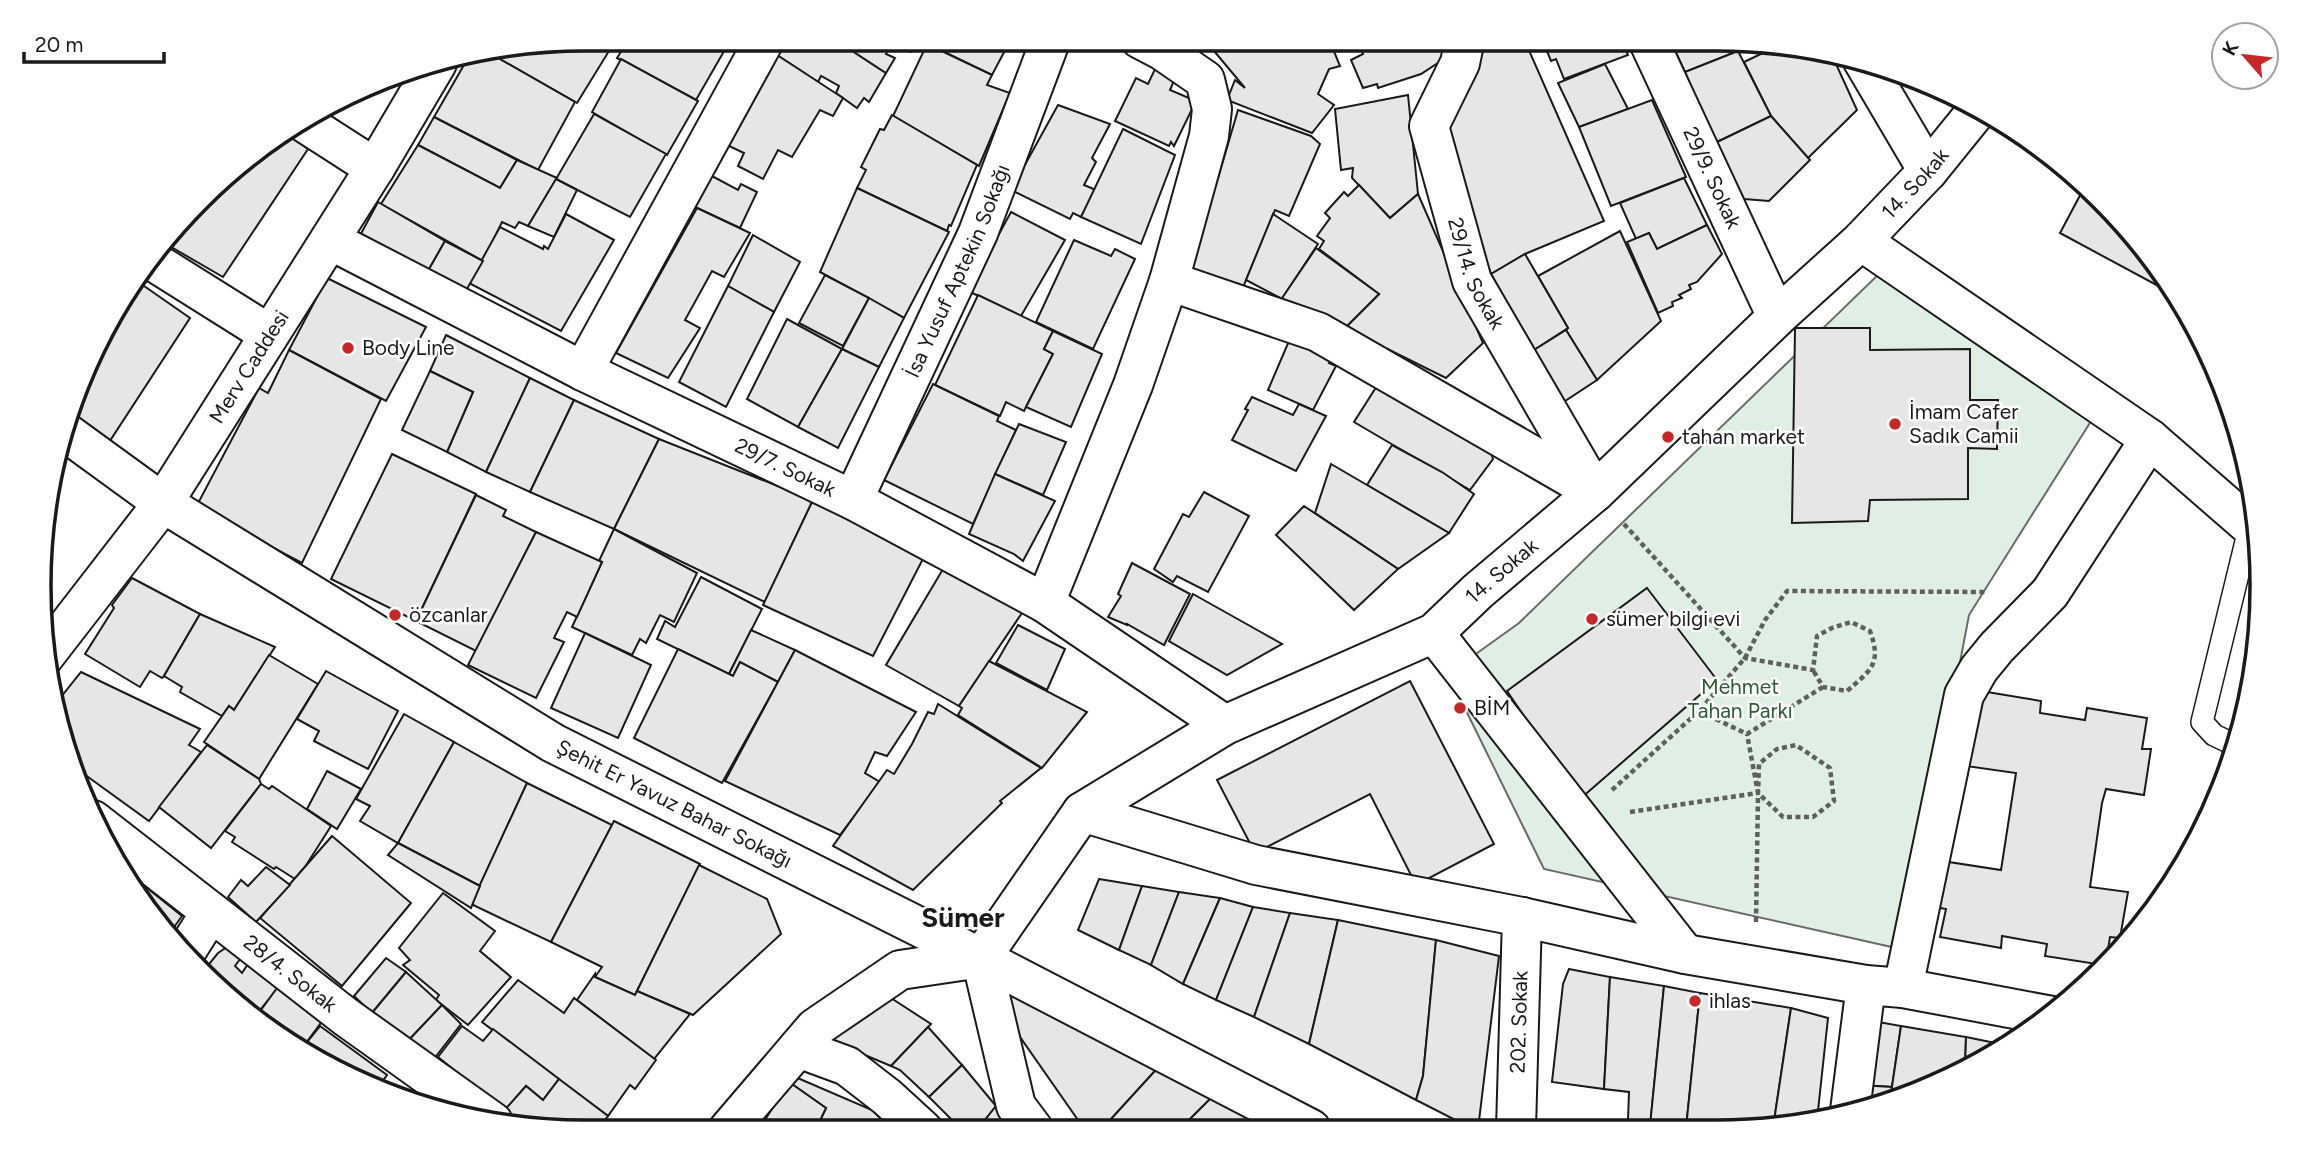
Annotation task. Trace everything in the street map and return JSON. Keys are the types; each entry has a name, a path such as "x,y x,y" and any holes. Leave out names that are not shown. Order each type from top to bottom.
{"street":[{"path":"583,370 758,51"},
{"name":"İsa Yusuf Aptekin Sokağı","path":"853,500 978,233 1046,51"},
{"path":"1045,603 1133,385 1169,281 1209,136 1212,109 1205,80 1167,51"},
{"name":"29/14. Sokak","path":"1462,51 1460,63 1429,126 1472,281 1595,492"},
{"name":"29/9. Sokak","path":"1653,51 1777,317"},
{"name":"Merv Caddesi","path":"54,643 163,503 375,168 431,74"},
{"path":"1871,74 1928,171"},
{"name":"14. Sokak","path":"981,958 1082,812 1226,725 1434,633 1478,591 1595,492 1777,317 1861,241 1928,171 1972,116"},
{"path":"311,127 375,168"},
{"name":"29/7. Sokak","path":"330,240 583,370 853,500 1045,603 1226,725"},
{"path":"1861,241 2150,439 2247,523"},
{"path":"158,264 269,334"},
{"path":"1169,281 1318,332 1595,492"},
{"name":"Şehit Er Yavuz Bahar Sokağı","path":"72,437 163,503 553,743 981,958 1294,1120"},
{"path":"1903,988 1964,695 1979,669 1997,647 2050,593 2150,439"},
{"path":"1434,633 1685,954"},
{"path":"1082,812 1256,866 1522,917 1685,954 1866,985 1903,988 2037,1013"},
{"name":"28/4. Sokak","path":"113,836 346,1017 426,1091 453,1103"},
{"path":"190,945 211,912"},
{"name":"202. Sokak","path":"1516,1120 1522,917"},
{"path":"736,1120 815,1028 900,970 981,958 1016,1106 1026,1120"},
{"path":"1851,1103 1866,985"},
{"path":"798,1048 847,1066 912,1120"}],"lane":[{"path":"2227,742 2214,736 2202,722 2249,548"}],"path":[{"path":"1595,492 1745,658 1813,670"},
{"path":"1580,819 1699,711 1745,658 1765,620 1787,591 2050,593"},
{"path":"1747,734 1823,687 1847,691 1870,670 1877,649 1870,631 1851,622 1817,636 1813,670 1823,687"},
{"path":"1699,711 1747,734"},
{"path":"1747,734 1758,793 1783,817 1813,817 1834,801 1830,768 1796,745 1776,749 1759,764 1758,793 1755,966"},
{"path":"1580,819 1758,793"}],"green space":[{"name":"Mehmet Tahan Parkı","path":"1884,269 2093,418 1969,615 1905,950 1544,869 1448,674 1519,623"}],"building":[{"path":"609,51 577,103 498,58 551,52"},
{"path":"621,51 724,51 696,100 617,58"},
{"path":"780,51 852,51 886,73 869,102 864,98 857,108 836,93 839,86 821,76 818,82 777,55"},
{"path":"852,51 887,51 886,54 895,58 886,73"},
{"path":"924,51 942,51 992,75 987,85 1010,93 979,166 893,116"},
{"path":"942,51 1005,51 992,75"},
{"path":"1214,51 1334,51 1340,66 1329,69 1318,94 1334,105 1312,133 1227,100 1235,80 1245,88"},
{"path":"1362,51 1453,53 1421,74 1378,88 1377,84 1363,88 1351,60 1363,54"},
{"path":"1473,51 1529,51 1604,221 1525,254 1491,274 1441,129"},
{"path":"1547,51 1626,51 1628,55 1564,79 1556,59 1551,61"},
{"path":"1675,51 1736,52 1685,72"},
{"path":"1738,52 1771,116 1715,143 1685,72"},
{"path":"1763,53 1836,65 1857,110 1808,158 1771,116 1744,62"},
{"path":"777,55 843,98 833,116 820,110 792,157 778,150 763,179 738,166 744,153 727,145"},
{"path":"498,58 575,102 538,170 434,117 464,65"},
{"path":"621,59 698,101 667,155 592,112"},
{"path":"1605,64 1628,109 1579,127 1558,83"},
{"path":"1156,67 1176,76 1170,90 1196,101 1174,146 1171,142 1169,146 1115,121 1136,78 1148,84"},
{"path":"1408,95 1418,194 1390,218 1352,178 1353,168 1341,170 1335,109"},
{"path":"1652,100 1686,177 1611,206 1579,127"},
{"path":"1058,105 1110,124 1092,158 1096,162 1084,185 1096,190 1081,217 1073,213 1070,219 1011,190"},
{"path":"1238,110 1311,136 1320,144 1289,216 1275,210 1242,290 1186,267 1211,182 1216,185"},
{"path":"594,114 666,154 630,217 556,179"},
{"path":"892,115 977,165 947,231 857,188 866,170 861,167 880,129 884,130"},
{"path":"1771,116 1810,160 1769,201 1744,199 1715,143"},
{"path":"434,117 517,160 500,188 418,145"},
{"path":"1123,129 1175,155 1141,244 1081,217"},
{"path":"293,138 308,149 223,277 171,247 207,207 233,183"},
{"path":"418,145 500,188 517,160 557,178 528,226 519,222 515,228 502,222 483,261 381,204"},
{"path":"710,175 738,190 741,184 757,192 740,228 695,207"},
{"path":"1684,178 1707,225 1657,249 1649,233 1636,239 1620,203"},
{"path":"556,179 577,190 554,237 528,226"},
{"path":"1359,185 1390,218 1418,194 1483,343 1446,378 1345,328 1379,294 1319,249 1324,241 1317,236 1330,218 1325,213 1344,192 1348,196"},
{"path":"857,188 949,232 904,318 820,272"},
{"path":"2080,195 2118,233 2159,286 2060,233"},
{"path":"378,202 445,241 424,278 357,241"},
{"path":"697,208 750,233 724,277 712,271 685,320 700,328 668,378 616,353"},
{"path":"1011,212 1065,240 1021,316 968,291"},
{"path":"566,214 614,240 561,331 469,283 500,227 548,249"},
{"path":"1273,214 1318,244 1282,299 1246,280"},
{"path":"1707,225 1722,254 1697,282 1689,285 1691,289 1679,295 1682,298 1658,313 1627,242 1649,233 1657,249"},
{"path":"1620,231 1661,321 1597,380 1566,330 1568,328 1538,276"},
{"path":"753,235 800,262 774,312 728,286"},
{"path":"1074,240 1111,256 1115,249 1135,259 1093,349 1036,322"},
{"path":"445,241 483,261 464,294 424,278"},
{"path":"1316,248 1379,294 1345,328 1276,307"},
{"path":"1525,254 1568,328 1534,350 1491,274"},
{"path":"825,275 869,298 843,346 799,323"},
{"path":"327,278 426,327 386,401 289,350"},
{"path":"143,285 190,318 102,453 73,433 91,381 106,349"},
{"path":"728,286 774,312 726,407 679,382"},
{"path":"978,295 1053,331 1044,349 1053,354 1024,411 1006,402 1000,416 935,385"},
{"path":"869,298 904,318 879,367 842,349"},
{"path":"787,319 842,349 798,427 747,399"},
{"name":"İmam Cafer Sadık Camii","path":"1795,328 1870,328 1870,350 1970,349 1970,400 1998,400 1997,449 1968,448 1968,499 1870,500 1868,521 1792,523"},
{"path":"1566,330 1597,380 1562,403 1534,350"},
{"path":"1053,331 1102,354 1071,427 1026,407 1053,354 1044,349"},
{"path":"1292,334 1333,356 1329,363 1336,366 1313,410 1268,390"},
{"path":"446,335 530,378 486,472 447,452 473,392 430,371"},
{"path":"842,349 879,367 838,448 798,427"},
{"path":"289,350 381,399 302,563 196,507 259,388 268,393"},
{"path":"430,371 473,392 447,452 402,430"},
{"path":"530,378 574,400 530,492 486,472"},
{"path":"1382,378 1485,434 1493,459 1470,490 1354,422"},
{"path":"933,384 999,416 997,421 1016,430 973,524 884,480"},
{"path":"1252,397 1293,415 1299,404 1326,416 1296,471 1232,440"},
{"path":"574,400 659,439 614,529 530,492"},
{"path":"1019,424 1066,442 1043,495 995,474"},
{"path":"659,439 813,500 765,602 614,529"},
{"path":"1392,445 1442,472 1474,494 1449,533 1367,485"},
{"path":"392,454 476,494 416,621 331,579"},
{"path":"1331,464 1449,533 1398,569 1315,513"},
{"path":"995,474 1055,501 1023,561 1014,554 969,534"},
{"path":"1204,492 1249,516 1208,592 1177,576 1173,582 1154,569 1183,514 1189,517"},
{"path":"476,495 506,510 503,516 536,532 476,651 416,621"},
{"path":"813,500 927,551 873,656 763,605"},
{"path":"1304,506 1398,569 1354,610 1276,535"},
{"path":"614,529 697,573 674,622 660,615 646,643 640,639 632,655 572,627"},
{"path":"536,532 602,562 577,617 567,612 554,638 564,642 536,698 468,665"},
{"path":"1132,563 1190,594 1164,645 1127,624 1108,617 1121,596 1118,594"},
{"path":"946,564 1024,610 959,706 886,665"},
{"path":"701,577 762,609 729,674 657,639 665,621 675,627"},
{"path":"132,578 200,614 164,676 162,678 150,671 140,687 85,654 114,608 112,605"},
{"path":"1647,588 1717,680 1580,799 1507,691"},
{"path":"1193,594 1282,644 1227,675 1169,641"},
{"path":"200,614 275,647 234,710 229,706 222,716 180,692 182,687 164,676"},
{"path":"1018,625 1065,649 1047,690 996,663"},
{"path":"751,630 795,650 778,682 740,662 733,676 729,674"},
{"path":"585,633 651,665 618,738 551,708"},
{"path":"678,649 733,676 740,662 778,682 722,783 634,738"},
{"path":"795,650 916,712 887,756 875,752 865,773 880,782 840,835 725,781"},
{"path":"269,655 318,684 259,779 204,742 229,706 234,710"},
{"path":"989,661 1087,712 1042,768 958,715 962,708 959,706"},
{"path":"326,671 398,711 368,769 314,741 319,731 297,719"},
{"path":"81,672 200,729 189,745 201,752 149,821 86,775 62,695"},
{"path":"1410,681 1494,844 1416,885 1370,794 1255,853 1217,780"},
{"path":"1981,691 2041,701 2040,713 2085,720 2087,708 2147,718 2142,749 2151,749 2144,795 2106,789 2102,803 2090,887 2128,892 2121,935 2118,938 2110,937 2108,949 2094,964 2045,956 2047,944 2002,936 2001,948 1940,937 1946,909 1935,907 1942,861 2001,870 2016,773 1959,765"},
{"path":"938,704 1041,768 1000,801 1002,803 913,890 833,846 887,770 894,774 928,712 934,714"},
{"path":"404,714 454,742 398,843 360,821 370,806 356,799"},
{"path":"454,742 527,783 480,886 398,843"},
{"path":"207,745 259,779 261,784 211,848 159,807"},
{"path":"327,771 361,789 337,829 307,809"},
{"path":"527,783 612,825 551,942 471,904"},
{"path":"261,784 269,789 272,786 331,826 295,879 232,842 235,837 225,831"},
{"path":"614,821 700,864 635,995 595,977 602,967 551,942"},
{"path":"332,836 411,903 342,986 260,918"},
{"path":"398,843 480,886 471,908 388,855"},
{"path":"699,865 767,899 781,934 693,1015 637,991"},
{"path":"266,867 290,885 256,922 228,897 241,880 248,886"},
{"path":"1099,879 1142,886 1119,950 1078,930"},
{"path":"141,883 182,916 174,927"},
{"path":"1142,886 1179,892 1151,965 1119,950"},
{"path":"1179,892 1220,898 1183,984 1151,965"},
{"path":"443,893 495,931 480,951 511,977 468,1025 436,1000 439,995 403,965 410,960 399,948"},
{"path":"1220,898 1253,907 1216,1000 1183,984"},
{"path":"1253,907 1290,913 1254,1017 1216,1000"},
{"path":"1290,913 1338,920 1309,1044 1254,1017"},
{"path":"1338,920 1436,940 1423,1076 1416,1100 1309,1044"},
{"path":"1436,940 1499,956 1479,1120 1455,1120 1416,1100 1423,1076"},
{"path":"227,947 241,958 235,966 242,973 248,964 279,987 260,1010 208,965"},
{"path":"386,958 406,972 372,1013 354,996"},
{"path":"1569,969 1610,977 1604,1089 1552,1082 1563,984"},
{"path":"406,972 442,1005 406,1043 372,1013"},
{"path":"595,974 595,977 635,995 637,991 690,1014 654,1059 577,1000"},
{"path":"1610,977 1664,986 1651,1120 1628,1120 1629,1092 1604,1089"},
{"path":"518,980 564,1013 574,998 656,1060 635,1089 630,1085 608,1116 482,1022"},
{"path":"280,984 326,1016 307,1042 261,1010"},
{"path":"1664,986 1700,993 1687,1120 1651,1120"},
{"path":"1008,987 1164,1061 1110,1120 1078,1120 1006,1017"},
{"path":"1700,993 1791,1008 1775,1117 1687,1120"},
{"path":"891,998 931,1024 891,1066 829,1040"},
{"path":"442,1005 461,1024 430,1064 406,1043"},
{"path":"1791,1008 1828,1018 1818,1110 1775,1117"},
{"path":"1867,1020 1901,1026 1892,1087 1860,1085"},
{"path":"320,1026 387,1075 381,1080 307,1042"},
{"path":"462,1026 483,1041 493,1029 559,1079 543,1100 526,1086 505,1111 438,1057"},
{"path":"1901,1026 1966,1037 1965,1058 1891,1090"},
{"path":"928,1027 962,1065 929,1097 900,1070 891,1066"},
{"path":"1966,1037 1993,1043 1983,1049 1965,1058"},
{"path":"1164,1061 1217,1092 1189,1120 1110,1120"},
{"path":"962,1065 996,1106 985,1120 952,1120 929,1097"},
{"path":"793,1076 872,1110 882,1120 820,1120 826,1108 789,1082"},
{"path":"559,1079 608,1116 605,1120 551,1119 503,1112 526,1086 543,1100"},
{"path":"789,1082 826,1108 820,1120 765,1120"},
{"path":"1860,1085 1892,1087 1891,1090 1859,1101"},
{"path":"1217,1092 1269,1120 1189,1120"},
{"path":"996,1106 1008,1120 985,1120"}],"place":[{"name":"Body Line","path":"348,348"},
{"name":"İmam Cafer Sadık Camii","path":"1895,424"},
{"name":"tahan market","path":"1668,437"},
{"name":"özcanlar","path":"395,615"},
{"name":"sümer bilgi evi","path":"1592,619"},
{"name":"BİM","path":"1460,708"},
{"name":"ihlas","path":"1695,1001"}],"district":[{"name":"Sümer","path":"963,917"}]}
